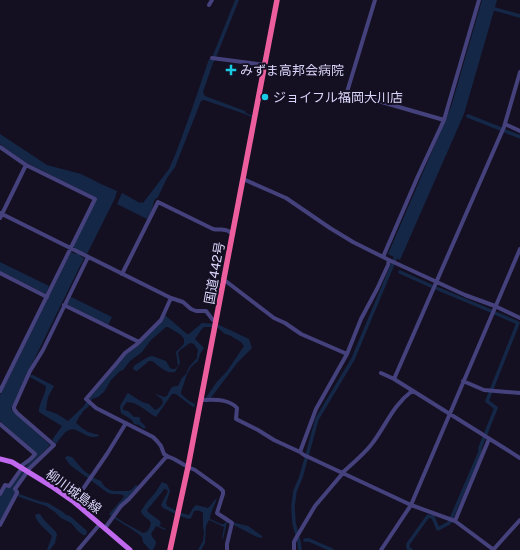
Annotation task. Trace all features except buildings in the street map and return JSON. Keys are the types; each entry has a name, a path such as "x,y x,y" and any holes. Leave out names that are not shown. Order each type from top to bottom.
{"highway":[{"name":"国道442号","path":"170,550 188,467 232,232 278,0"}],"main road":[{"name":"柳川城島線","path":"0,459 9,461 24,469 74,502 130,550"}],"street":[{"path":"209,5 212,0"},
{"path":"374,0 370,19 347,92 444,120"},
{"path":"383,257 444,120 479,0"},
{"path":"212,58 265,65"},
{"path":"394,379 505,124 520,72"},
{"path":"505,124 520,131"},
{"path":"0,147 26,165 95,199 0,391"},
{"path":"26,165 1,215 171,298 184,302 191,309 196,311 206,311 216,322"},
{"path":"243,179 286,198 318,221 355,243 398,264 520,318"},
{"path":"122,274 158,202 213,229 227,229 232,232"},
{"path":"381,550 410,505 519,250"},
{"path":"0,494 5,485 9,486 24,469 30,468 54,445 15,411 14,407 30,371 43,350 87,257"},
{"path":"300,452 316,409 347,354 361,319 390,260"},
{"path":"0,273 47,297"},
{"path":"223,279 274,318 285,323 301,334 347,354"},
{"path":"171,298 161,320 139,342 125,353 86,399 96,408 153,437 161,446 164,454 195,470 222,490 217,514 232,524 227,550"},
{"path":"64,305 139,342"},
{"path":"381,374 394,379 520,458"},
{"path":"463,381 487,391 520,393"},
{"path":"294,550 294,542 315,506 343,473 363,455 372,444 396,406 412,391"},
{"path":"201,400 229,402 237,408 236,420 310,458 410,505 455,521 494,550 520,520"},
{"path":"74,502 126,423"},
{"path":"0,424 35,454 24,469 15,489 17,493 0,525"},
{"path":"455,521 488,438"},
{"path":"105,528 121,506 167,456"},
{"path":"78,550 100,524"}],"water":[{"path":"482,0 497,0 464,114 400,260 388,254 451,107"},
{"path":"209,59 214,60 203,92 205,96 245,111 253,116 252,117 204,100 201,101 175,167 167,178 158,197 154,201 152,210 147,219 117,204 122,193 140,203 143,203 169,169"},
{"path":"0,134 47,165 81,174 117,191 115,198 87,254 83,252 80,256 84,258 11,409 50,445 28,468 13,489 16,492 0,521 0,497 5,487 10,488 37,454 0,421 0,395 71,252 76,254 78,251 73,247 97,198 27,163 0,144"},
{"path":"0,262 49,286 46,294 0,271"},
{"path":"71,297 112,317 108,325 67,304"},
{"path":"165,315 187,334 202,323 217,324 249,339 252,348 238,362 210,399 205,399 244,346 241,342 225,334 217,327 204,327 195,339 204,348 198,361 191,367 187,374 181,392 181,394 189,401 195,404 195,406 193,407 176,394 172,394 156,417 139,405 127,402 123,407 123,410 128,411 134,417 139,417 140,421 146,427 144,429 139,425 134,424 132,420 121,413 120,406 127,394 128,393 142,402 149,404 155,410 160,407 163,402 162,399 156,394 164,397 167,396 173,386 178,386 189,367 197,358 198,350 194,344 190,343 178,353 180,363 175,372 166,371 152,361 149,361 137,371 134,370 133,368 135,365 152,356 166,361 172,369 175,369 178,366 176,352 184,344 184,339 181,335 166,327 151,340 142,352 130,361 123,370 111,380 104,392 98,397 92,399 89,406 80,415 76,423 88,432 99,436 90,437 72,429 65,432 56,444 52,440 62,426 39,412 46,386 30,377 30,375 33,375 54,386 48,397 46,410 57,414 68,421 83,407 126,354"},
{"path":"67,456 72,457 83,470 101,481 105,487 110,490 128,491 136,485 138,486 113,515 143,533 147,531 151,523 141,511 162,482 167,484 170,491 166,503 167,506 189,515 196,505 208,508 217,498 210,519 221,524 224,524 227,521 248,526 262,536 262,538 227,522 223,539 224,527 209,520 206,526 205,543 201,550 198,550 203,541 203,513 199,510 194,511 189,519 163,508 161,505 168,491 164,489 147,510 160,521 161,523 159,526 166,529 165,530 156,526 151,534 156,541 156,544 153,550 150,550 143,542 142,537 109,514 124,497 123,495 108,493 70,465 65,458"},
{"path":"19,494 48,503 70,516 87,531 86,535 83,535 71,523 61,518 46,506 19,497"},
{"path":"40,514 57,534 55,543 50,550 47,550 52,536 38,521 35,515"}],"waterway":[{"path":"213,60 237,0"},
{"path":"491,8 520,16"},
{"path":"468,116 501,129"},
{"path":"505,131 520,137"},
{"path":"300,550 294,523 293,506 295,491 301,477 317,419 353,359 397,254"},
{"path":"400,272 431,286"},
{"path":"436,288 491,311"},
{"path":"452,517 480,452 480,448 496,408 487,401 518,323 495,313"},
{"path":"411,550 408,548 408,544 428,516 433,517 438,529 450,521"},
{"path":"305,540 309,540 332,550"}],"place":[{"name":"みずま高邦会病院","path":"231,70"},
{"name":"ジョイフル福岡大川店","path":"265,97"}]}
